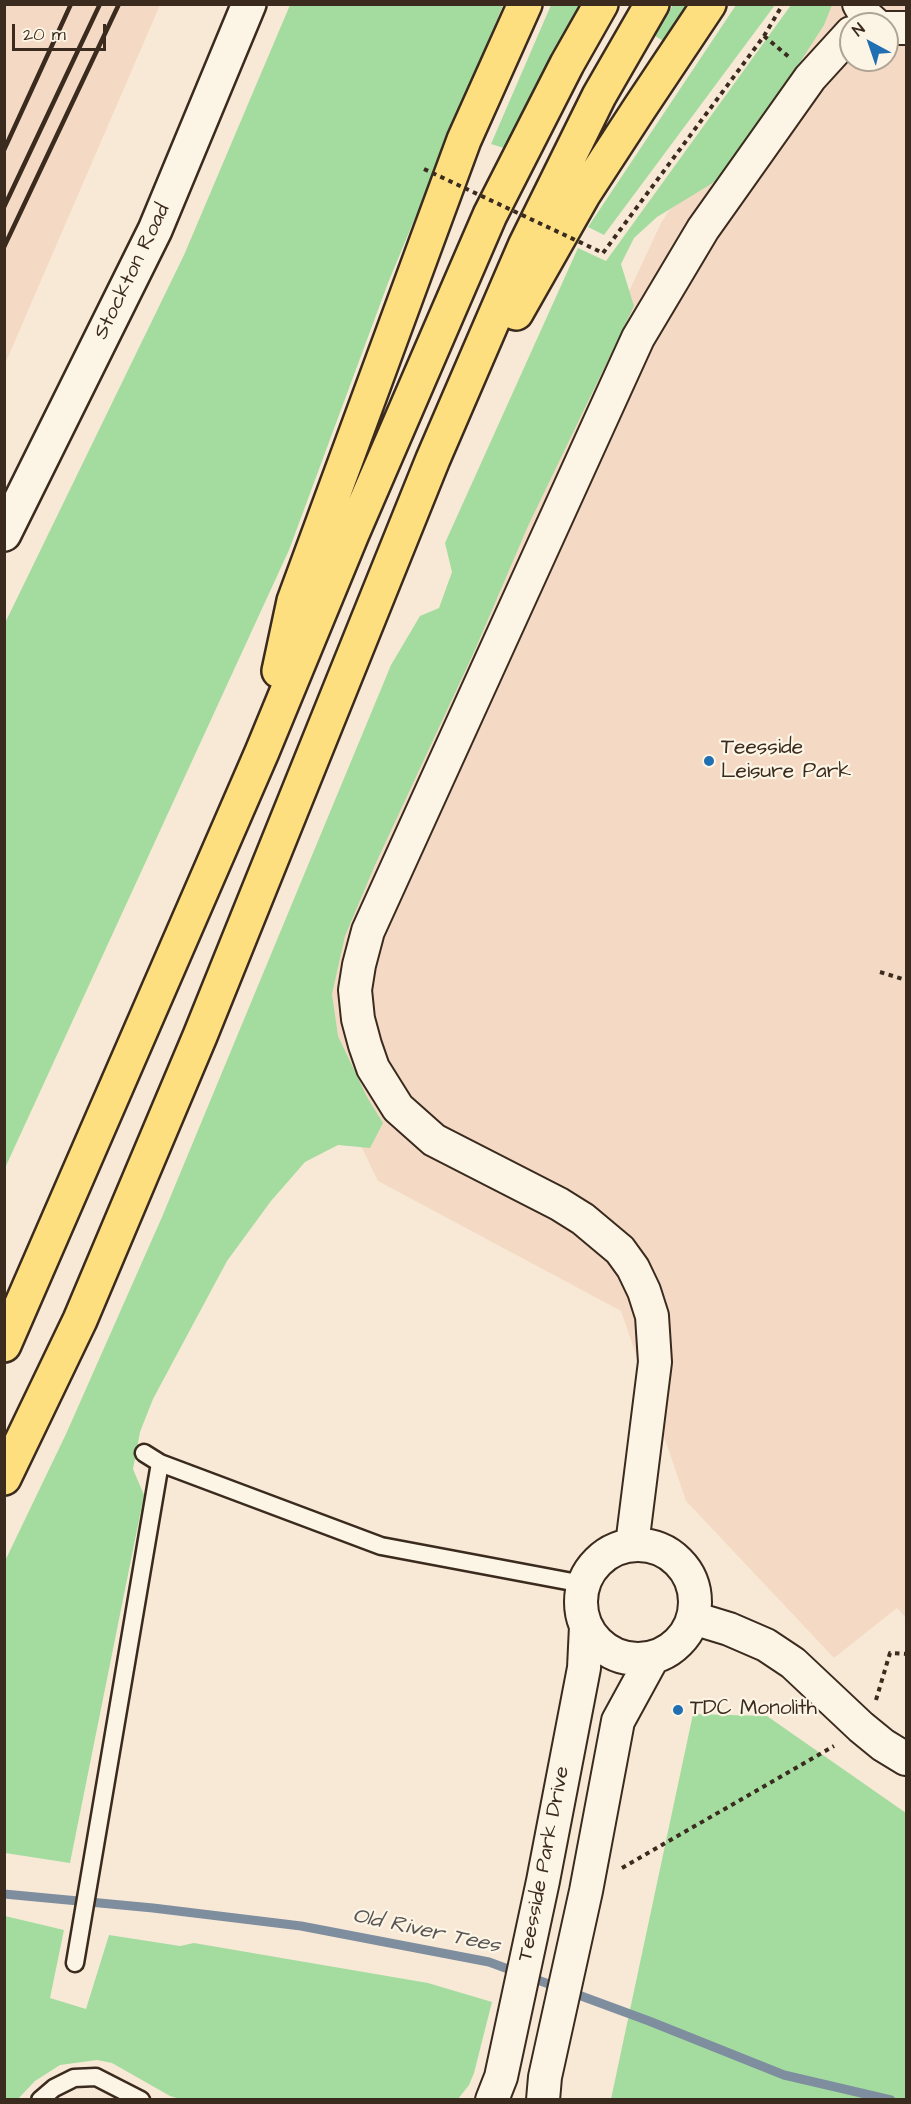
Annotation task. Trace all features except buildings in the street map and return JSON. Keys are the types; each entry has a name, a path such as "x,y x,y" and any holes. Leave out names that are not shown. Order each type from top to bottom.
{"highway":[{"path":"262,752 294,601 464,140 525,4"},
{"path":"4,1345 262,752 352,534 490,215 567,64 601,4"},
{"path":"4,1478 80,1320 195,1047 433,459 525,246 599,96 651,4"},
{"path":"433,459 583,195 710,4"}],"main road":[{"name":"Stockton Road","path":"4,534 156,230 249,4"}],"street":[{"path":"632,1545 655,1362 652,1316 636,1276 620,1250 583,1219 559,1204 434,1140 398,1108 377,1075 365,1045 358,1019 356,999 358,973 368,931 638,338 702,229 810,78 839,49"},
{"path":"632,1545 654,1547 674,1557 688,1574 695,1595 693,1617 685,1635 671,1649 653,1657 626,1659 602,1647 586,1626 581,1605 583,1584 594,1565 611,1551 632,1545"},
{"path":"693,1617 766,1645 793,1663 883,1745 906,1759"},
{"name":"Teesside Park Drive","path":"497,2088 543,1881 584,1668 586,1626"},
{"name":"Teesside Park Drive","path":"544,2089 587,1885 618,1721 653,1657"}],"lane":[{"path":"144,1452 160,1463 381,1546 583,1584"},
{"path":"75,1963 160,1463"},
{"path":"40,2100 54,2088 74,2078 96,2077 141,2100"}],"path":[{"path":"424,169 603,253 764,36 783,4"},
{"path":"880,972 906,980"},
{"path":"587,1885 622,1868 835,1745 861,1727 873,1709 890,1653 906,1654"}],"shaded area":[{"path":"4,5 160,5 5,364"},
{"name":"Teesside Leisure Park","path":"801,5 906,5 906,1618 897,1608 834,1658 686,1501 621,1311 378,1181 317,1056 334,923 661,223"}],"green space":[{"path":"290,5 503,5 388,283 289,550 5,1168 5,623 184,255"},
{"path":"551,5 586,5 507,149 491,144"},
{"path":"673,5 694,5 667,43 655,36"},
{"path":"736,5 775,5 604,235 588,227"},
{"path":"791,5 832,5 824,25 793,73 716,181 657,217 634,238 621,264 634,306 528,526 474,652 375,865 345,936 332,994 338,1036 367,1097 383,1123 370,1148 338,1145 305,1162 271,1201 227,1261 153,1399 140,1432 133,1469 144,1495 70,1863 5,1853 4,1563 66,1434 162,1217 391,665 420,616 439,608 452,572 445,543 578,248 606,261"},
{"path":"693,1714 767,1716 906,1813 906,2099 611,2099"},
{"path":"5,1916 64,1930 50,1998 86,2009 109,1935 180,1946 194,1943 428,1983 492,2002 474,2073 469,2085 458,2099 180,2099 170,2096 112,2063 97,2060 60,2065 35,2081 18,2099 5,2099"}],"waterway":[{"name":"Old River Tees","path":"4,1894 153,1908 301,1926 489,1962 649,2021 784,2075 891,2100"}],"railway":[{"path":"4,150 71,4"},
{"path":"4,207 100,4"},
{"path":"4,247 119,4"}],"place":[{"name":"Teesside Leisure Park","path":"709,761"},
{"name":"TDC Monolith","path":"678,1710"}]}
